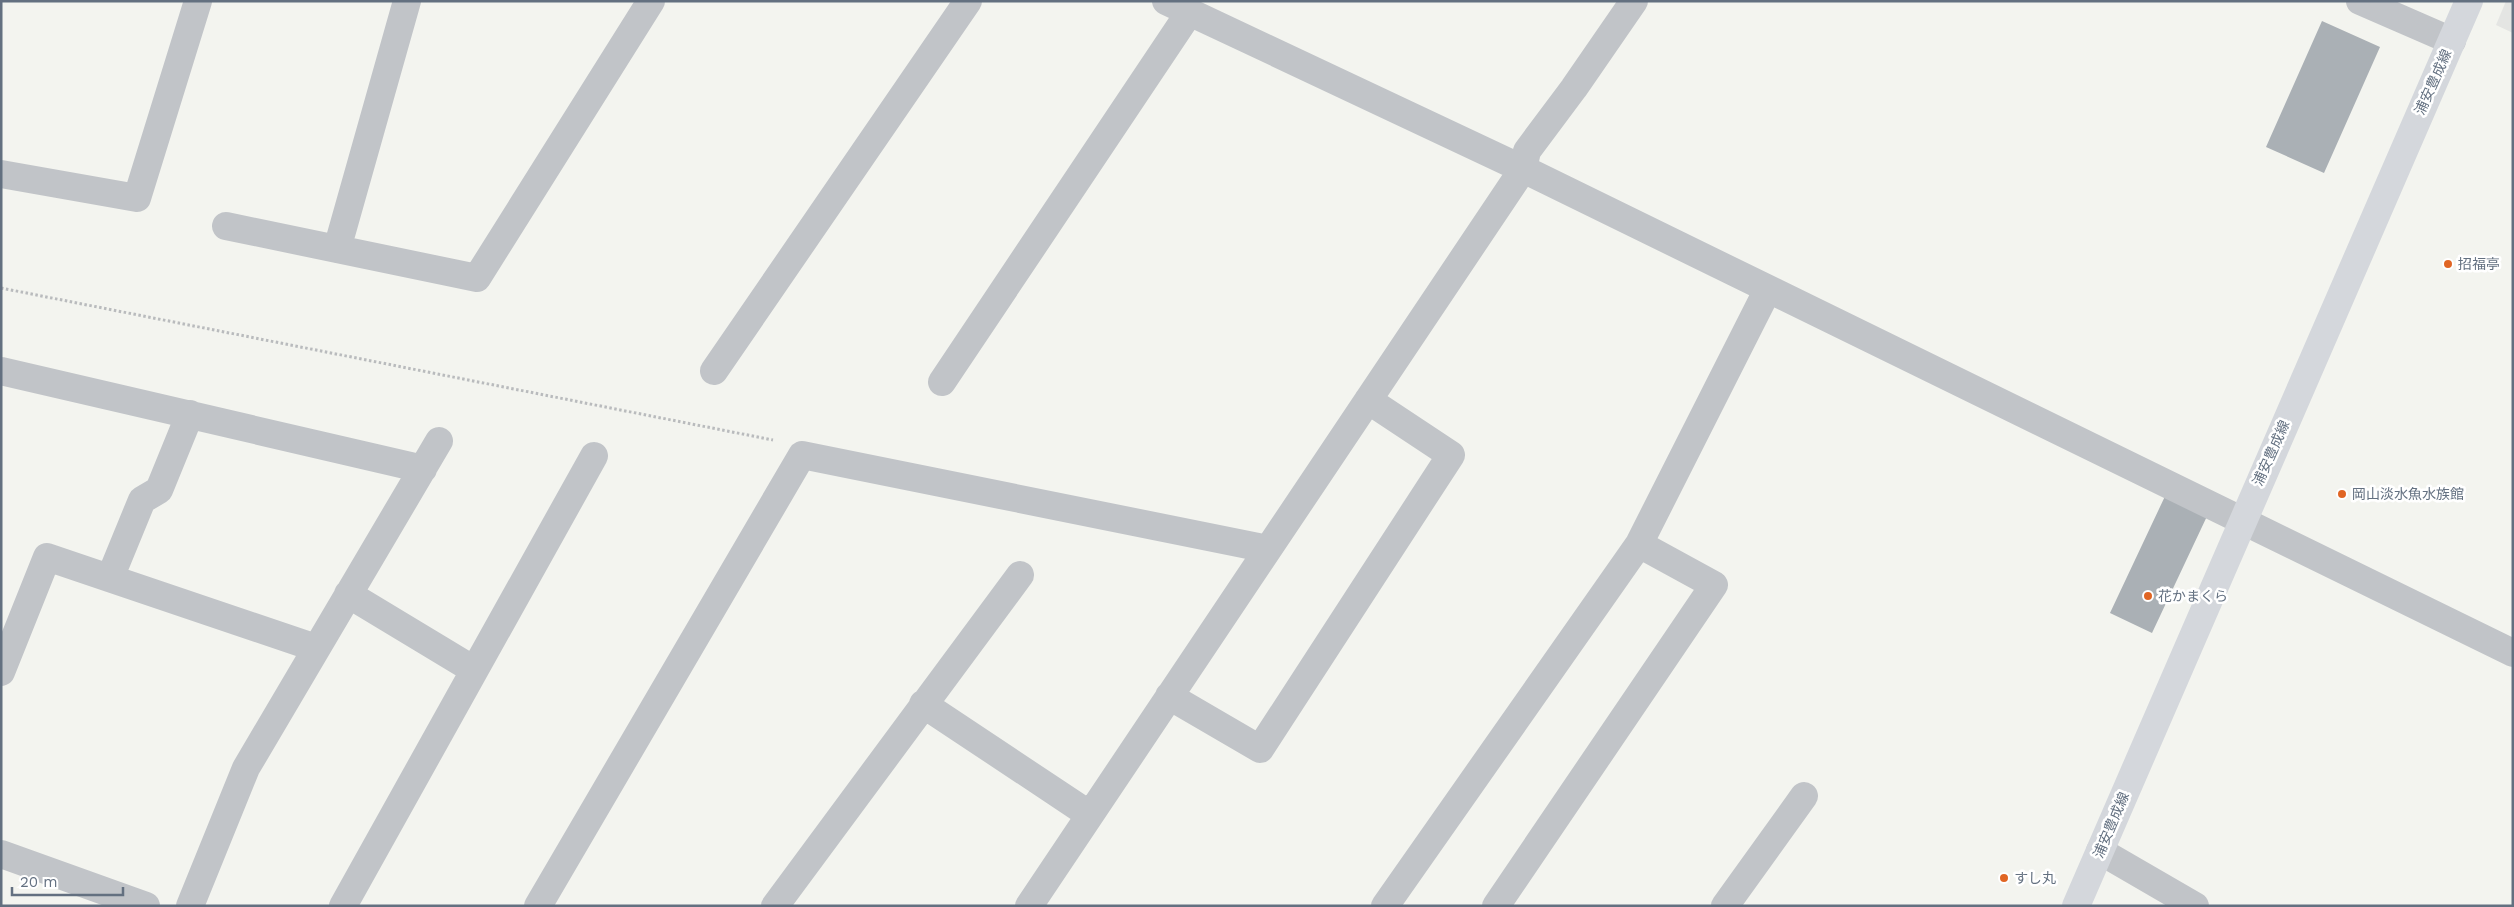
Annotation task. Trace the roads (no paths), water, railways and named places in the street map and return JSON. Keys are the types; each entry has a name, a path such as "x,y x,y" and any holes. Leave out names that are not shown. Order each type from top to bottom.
{"main road":[{"name":"浦安豊成線","path":"2076,906 2469,1"}],"street":[{"path":"1,174 137,198 198,1"},
{"path":"337,249 407,1"},
{"path":"226,226 477,278 651,1"},
{"path":"714,371 968,1"},
{"path":"1029,906 1523,170 1527,151 1574,88 1634,1"},
{"path":"2360,1 2452,40"},
{"path":"942,382 1178,7 1523,170 2513,652"},
{"path":"1386,906 1639,544 1768,289"},
{"path":"1,371 423,469"},
{"path":"1170,696 1260,749 1451,455 1368,400"},
{"path":"110,578 142,500 159,490 190,414"},
{"path":"190,906 246,768 439,441"},
{"path":"538,906 802,455 1268,549"},
{"path":"343,906 594,456"},
{"path":"1496,906 1714,585 1639,544"},
{"path":"1,672 47,557 316,648"},
{"path":"775,906 1020,575"},
{"path":"348,594 474,670"},
{"path":"923,704 1090,814"},
{"path":"1725,906 1804,796"},
{"path":"2100,851 2195,906"},
{"path":"1,854 146,906"}],"place":[{"name":"招福亭","path":"2448,264"},
{"name":"岡山淡水魚水族館","path":"2342,494"},
{"name":"花かまくら","path":"2148,596"},
{"name":"すし丸","path":"2004,878"}]}
